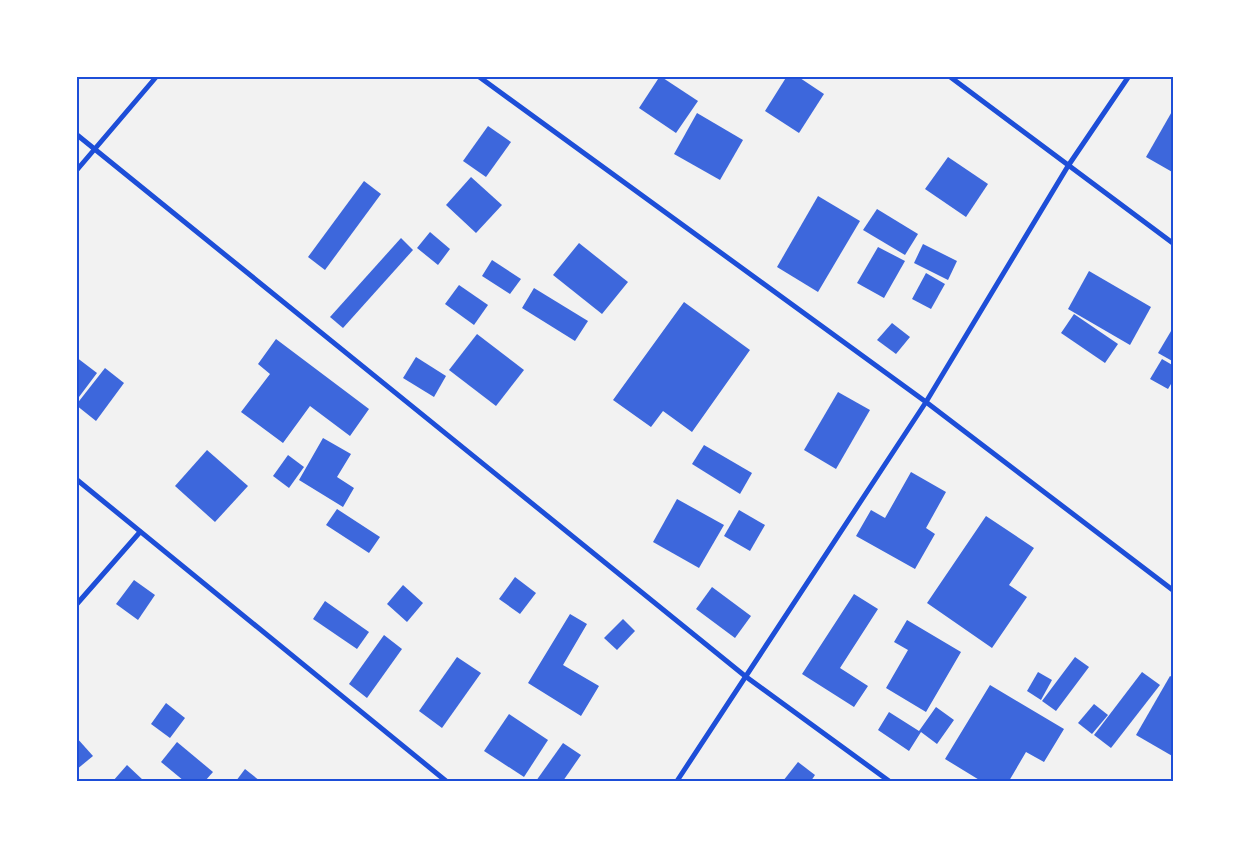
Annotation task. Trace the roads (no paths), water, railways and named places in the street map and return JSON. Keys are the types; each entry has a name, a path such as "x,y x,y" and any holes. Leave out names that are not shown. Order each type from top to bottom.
{"street":[{"path":"76,171 157,76"},
{"path":"478,76 926,402 1174,591"},
{"path":"949,76 1174,244"},
{"path":"677,781 926,402 1068,166 1129,76"},
{"path":"76,134 745,676 889,781"},
{"path":"76,479 446,781"},
{"path":"76,606 140,532"}]}
